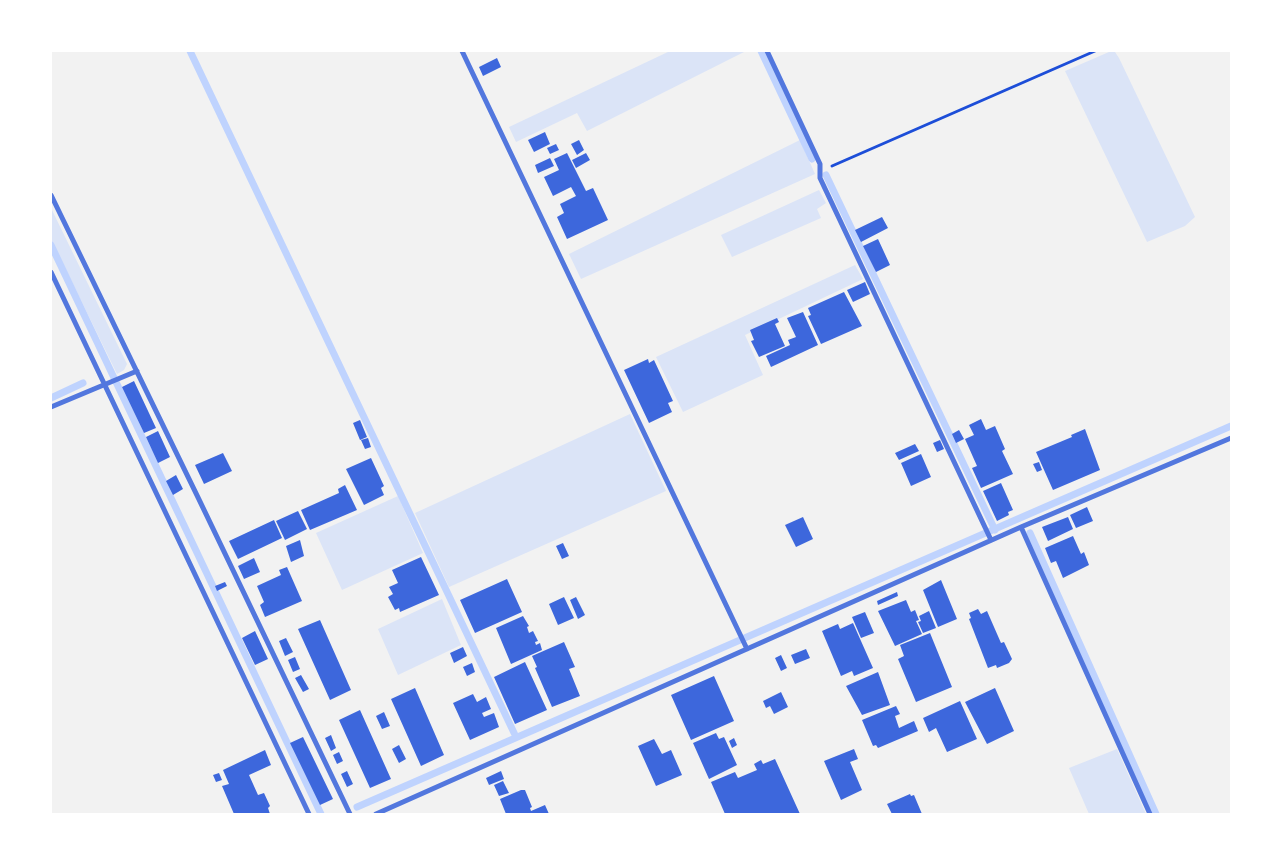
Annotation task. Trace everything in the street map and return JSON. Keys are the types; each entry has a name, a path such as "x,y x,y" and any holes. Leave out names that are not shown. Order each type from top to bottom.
{"street":[{"path":"462,51 747,648"},
{"path":"767,51 820,164 820,178 991,538"},
{"path":"51,195 350,814"},
{"path":"51,272 309,814"},
{"path":"51,407 137,371"},
{"path":"376,814 991,538 1231,438"},
{"path":"1021,527 1150,814"}],"path":[{"path":"820,171 1095,51"}],"shaded area":[{"path":"670,51 746,51 587,131 577,113 516,142 509,127"},
{"path":"1109,52 1115,52 1119,58 1195,217 1185,226 1147,242 1065,71"},
{"path":"800,140 815,174 581,279 569,254"},
{"path":"819,190 826,203 817,209 821,218 732,257 721,235"},
{"path":"51,208 127,364 124,370 117,374 51,239"},
{"path":"855,265 863,279 745,335 763,375 683,412 656,357"},
{"path":"630,414 666,491 449,587 415,513"},
{"path":"398,496 423,553 342,590 316,533"},
{"path":"442,599 461,645 398,675 378,629"},
{"path":"1117,749 1146,814 1089,814 1069,768"}],"building":[{"path":"497,58 501,67 483,76 479,67"},
{"path":"545,132 550,144 534,152 528,140"},
{"path":"579,140 584,150 577,155 571,144"},
{"path":"556,144 559,150 550,154 547,148"},
{"path":"567,153 586,191 593,188 608,220 567,239 557,217 564,213 560,204 576,196 571,187 553,196 544,177 559,170 554,159"},
{"path":"586,153 590,160 576,168 572,160"},
{"path":"550,158 554,166 538,173 535,165"},
{"path":"882,217 888,228 861,242 855,230"},
{"path":"878,239 890,265 876,272 863,246"},
{"path":"865,282 870,294 853,302 847,290"},
{"path":"844,292 862,326 821,344 808,316 811,315 808,308"},
{"path":"803,312 818,345 771,367 766,356 790,345 788,340 796,337 787,318"},
{"path":"777,318 779,322 775,324 785,346 759,357 751,341 754,340 750,330"},
{"path":"648,359 649,363 654,360 673,401 668,403 672,412 649,423 624,370"},
{"path":"134,381 156,428 144,433 122,387"},
{"path":"981,419 986,430 995,426 1005,449 1002,451 1013,474 981,488 972,468 977,466 965,439 974,435 969,425"},
{"path":"360,420 367,437 360,440 353,423"},
{"path":"1085,429 1100,470 1053,490 1036,452 1072,437 1071,435"},
{"path":"959,430 964,439 956,443 952,434"},
{"path":"158,431 170,457 158,463 146,437"},
{"path":"368,438 371,447 365,449 361,440"},
{"path":"940,440 944,449 937,452 933,443"},
{"path":"915,444 919,451 899,460 895,453"},
{"path":"223,453 232,471 204,484 195,465"},
{"path":"921,454 931,477 911,486 901,463"},
{"path":"371,458 384,486 381,488 384,495 364,505 346,469"},
{"path":"1039,462 1042,470 1037,472 1033,464"},
{"path":"176,475 183,489 173,495 166,481"},
{"path":"1001,483 1013,510 1008,512 1009,515 997,521 983,491"},
{"path":"345,485 357,510 310,530 301,510 339,493 338,489"},
{"path":"1087,507 1093,521 1076,528 1070,515"},
{"path":"298,511 307,529 285,540 276,521"},
{"path":"803,517 813,539 796,547 785,525"},
{"path":"1068,517 1073,529 1048,541 1042,527"},
{"path":"274,520 282,538 238,559 229,541"},
{"path":"1073,536 1081,554 1084,552 1089,565 1063,578 1056,561 1051,563 1045,548"},
{"path":"300,540 304,556 291,562 286,546"},
{"path":"563,543 569,556 562,559 556,546"},
{"path":"421,557 439,595 400,612 399,608 395,610 388,597 393,594 389,587 398,583 392,570"},
{"path":"254,558 260,572 244,579 238,566"},
{"path":"287,567 302,601 265,617 260,605 264,602 257,586 281,575 279,570"},
{"path":"507,579 522,612 475,633 460,600"},
{"path":"941,580 957,619 938,627 923,590"},
{"path":"225,582 227,586 217,591 215,586"},
{"path":"897,592 898,596 878,605 877,601"},
{"path":"564,597 574,618 558,625 549,604"},
{"path":"576,597 585,615 578,619 570,600"},
{"path":"906,600 911,612 915,610 919,620 916,621 922,634 895,646 878,611"},
{"path":"978,609 981,614 987,611 1001,643 1004,642 1012,659 1009,663 997,668 996,665 988,668 969,619 971,618 969,613"},
{"path":"929,611 936,628 923,633 918,622 921,621 919,616"},
{"path":"865,612 874,633 861,638 852,617"},
{"path":"523,616 529,626 527,627 529,633 533,631 538,641 535,642 536,645 540,643 542,650 511,664 496,628"},
{"path":"320,620 351,690 330,700 298,629"},
{"path":"853,623 873,668 854,676 852,671 841,676 822,631 838,624 840,629"},
{"path":"255,631 268,659 255,665 242,638"},
{"path":"930,633 952,687 916,702 898,659 904,656 900,645"},
{"path":"286,638 293,652 285,656 279,641"},
{"path":"564,642 575,667 569,669 580,696 552,707 535,668 537,667 532,656"},
{"path":"463,647 467,656 454,663 450,653"},
{"path":"806,649 810,658 795,664 791,655"},
{"path":"781,655 787,668 781,671 775,658"},
{"path":"295,657 300,669 293,672 288,660"},
{"path":"525,662 547,710 515,724 494,677"},
{"path":"472,663 475,672 467,676 463,667"},
{"path":"878,672 890,705 862,715 846,686"},
{"path":"301,675 309,689 303,692 295,678"},
{"path":"714,676 734,721 691,740 671,695"},
{"path":"415,688 444,755 421,766 391,699"},
{"path":"995,688 1014,731 987,744 965,702"},
{"path":"781,692 788,707 774,714 770,706 766,708 763,701"},
{"path":"473,694 477,702 486,697 491,709 482,713 484,717 494,713 499,727 470,740 453,703"},
{"path":"960,701 977,739 947,752 936,728 929,732 923,718"},
{"path":"896,706 900,714 895,716 899,728 914,721 918,731 878,748 876,745 873,746 862,720"},
{"path":"360,710 391,779 370,788 339,720"},
{"path":"384,712 390,726 382,729 376,716"},
{"path":"716,733 719,739 724,737 737,765 709,779 693,743"},
{"path":"331,735 336,748 331,751 325,738"},
{"path":"303,737 333,799 320,805 290,743"},
{"path":"734,738 737,745 732,748 729,741"},
{"path":"654,739 662,754 671,750 682,775 656,786 638,746"},
{"path":"399,745 406,759 399,763 392,749"},
{"path":"854,749 858,759 850,762 862,790 841,800 824,761"},
{"path":"265,750 271,765 249,775 258,795 264,793 270,806 268,808 270,814 234,814 222,786 229,784 223,770"},
{"path":"339,752 343,761 337,764 333,755"},
{"path":"775,759 800,814 725,814 711,782 735,772 738,778 757,770 754,764 761,760 763,764"},
{"path":"347,771 353,784 347,787 341,774"},
{"path":"501,771 504,779 489,785 486,778"},
{"path":"219,773 222,780 216,782 213,775"},
{"path":"503,781 509,793 499,796 494,785"},
{"path":"525,790 532,807 530,808 531,811 545,805 549,814 506,814 500,799"},
{"path":"910,794 911,796 914,795 922,814 892,814 887,804"}],"waterway":[{"path":"190,51 516,737"},
{"path":"761,51 812,159"},
{"path":"826,175 995,530"},
{"path":"51,245 321,814"},
{"path":"51,398 83,383"},
{"path":"357,807 1231,426"},
{"path":"1030,533 1156,814"}]}
